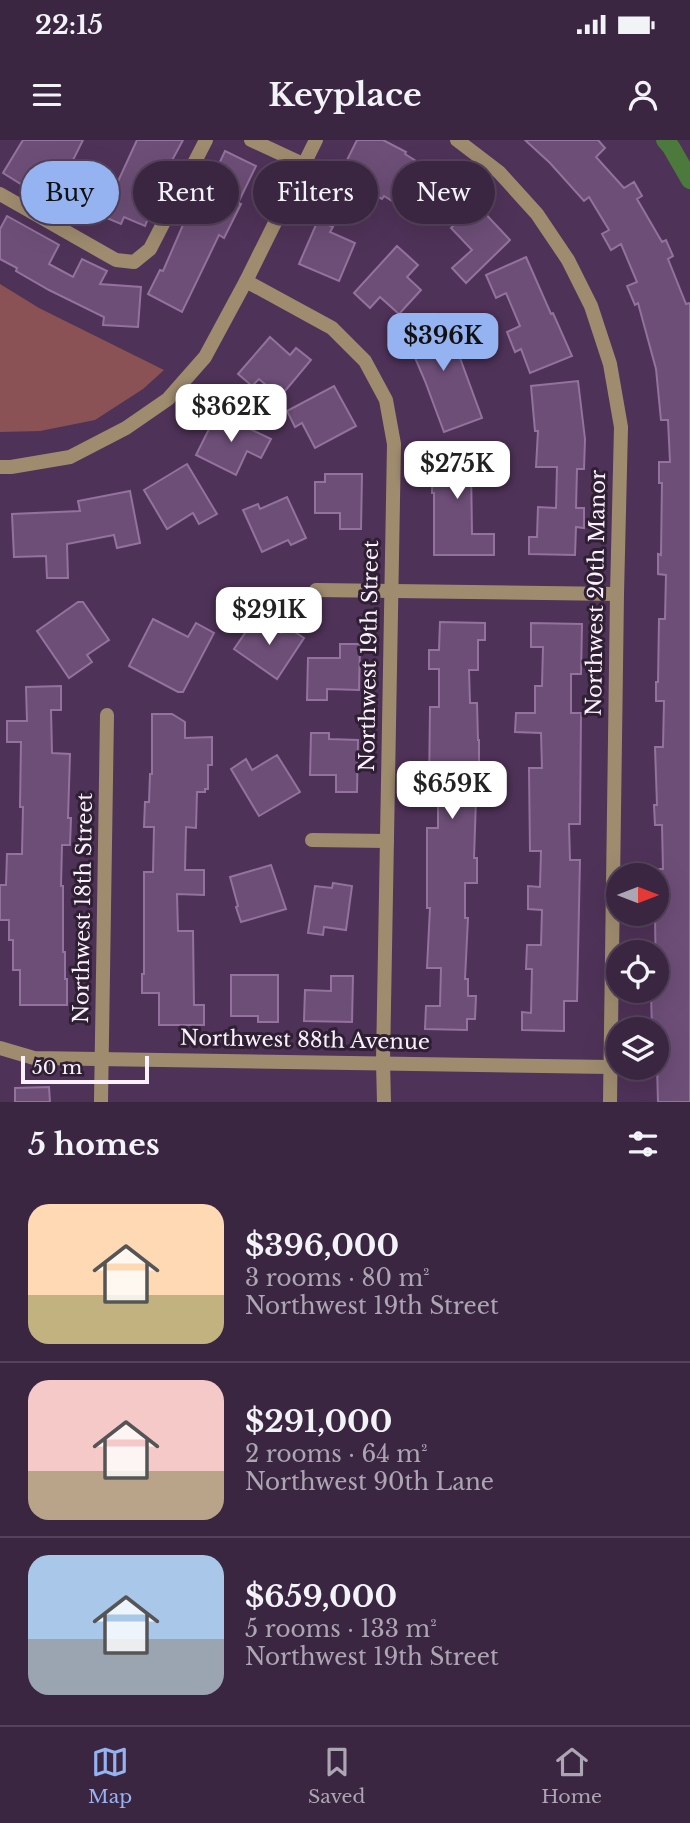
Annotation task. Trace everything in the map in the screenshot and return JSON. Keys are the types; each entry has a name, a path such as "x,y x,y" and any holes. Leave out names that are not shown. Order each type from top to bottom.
{"street":[{"path":"0,194 116,260 134,262 150,249 206,140"},
{"path":"251,140 296,161"},
{"path":"305,161 316,140"},
{"name":"Northwest 20th Manor","path":"457,140 499,172 537,214 568,260 591,306 610,364 621,427 611,1017"},
{"path":"0,467 70,457 126,428 168,399 205,357 274,224"},
{"name":"Northwest 19th Street","path":"246,281 332,328 365,361 386,400 394,444 384,1102"},
{"path":"316,590 617,594"},
{"name":"Northwest 18th Street","path":"101,1102 107,715"},
{"path":"312,840 387,841"},
{"name":"Northwest 88th Avenue","path":"0,1048 34,1058 606,1066"},
{"name":"Northwest 20th Manor","path":"610,1080 610,1102"}],"shaded area":[{"path":"0,284 39,308 164,370 143,389 95,420 40,431 0,432"}],"building":[{"path":"23,140 83,140 72,161 21,161 21,184 3,173"},
{"path":"137,140 183,140 172,161 133,161 133,221 124,217 121,224 119,179"},
{"path":"357,140 383,140 406,152 405,154 416,161 392,161 392,201 384,196 382,199 378,197 378,161 346,161"},
{"path":"525,140 598,140 605,148 596,157 624,188 634,182 642,196 637,199 662,242 666,240 673,256 668,259 686,304 690,303 690,1102 658,1102 657,1080 669,1080 669,1017 652,1017 651,1003 669,1003 669,940 655,940 655,926 669,926 669,863 663,863 662,825 655,825 654,805 657,805 655,747 663,747 664,701 656,701 656,682 659,619 665,619 666,575 658,574 658,554 661,555 662,483 659,483 659,462 670,462 668,420 661,420 656,369 638,303 635,305 627,286 637,282 621,244 611,250 602,234 609,230 589,197 584,201"},
{"path":"225,151 253,165 253,172 239,201 239,161 220,161"},
{"path":"7,216 59,245 49,264 73,277 82,259 107,271 100,284 141,287 138,327 103,325 104,317 16,271 17,268 0,259 0,229"},
{"path":"183,224 231,224 224,238 219,235 182,312 148,294 160,270 163,271"},
{"path":"316,224 333,227 330,232 355,243 339,281 299,264"},
{"path":"495,224 510,240 466,283 452,268 472,250 451,228 454,225"},
{"path":"397,246 418,265 407,277 421,290 399,314 380,297 370,308 354,293"},
{"path":"526,257 572,356 530,373 521,349 515,352 507,332 520,326 506,293 496,298 486,275"},
{"path":"432,314 442,337 455,331 465,355 460,358 482,418 444,432 404,332 404,326"},
{"path":"270,337 290,355 296,348 311,360 280,397 259,379 252,386 238,374"},
{"path":"578,381 585,439 584,469 577,469 576,508 584,508 584,528 576,527 575,555 529,554 529,537 537,537 538,507 556,508 557,467 536,467 538,431 535,431 531,386"},
{"path":"334,386 356,426 315,448 302,423 295,427 287,411"},
{"path":"217,413 271,439 261,458 247,451 236,475 196,455"},
{"path":"433,443 484,444 483,467 471,467 472,534 494,534 494,555 434,555"},
{"path":"187,464 217,514 199,524 193,513 167,529 144,490"},
{"path":"325,474 362,474 361,529 340,529 340,513 315,513 315,482 325,482"},
{"path":"130,491 140,543 117,548 114,535 67,544 68,578 47,578 46,556 14,557 12,514 80,511 78,501"},
{"path":"287,497 306,538 291,545 288,540 262,552 243,510 258,504 260,509"},
{"path":"78,602 83,602 109,640 87,655 92,662 69,678 37,631"},
{"path":"256,617 281,633 286,626 304,638 277,679 234,649"},
{"path":"153,619 188,637 196,623 214,633 183,692 178,692 129,666"},
{"path":"440,622 485,623 485,640 478,640 478,670 469,670 470,703 477,703 479,765 467,765 466,799 476,799 474,858 477,858 477,883 465,883 465,918 468,918 465,979 468,979 468,996 476,996 475,1019 467,1019 467,1030 425,1029 426,1006 440,1006 441,968 427,968 430,908 427,908 427,828 438,828 438,791 429,791 430,707 439,707 439,669 429,669 429,650 439,650"},
{"path":"531,623 582,624 581,674 571,674 571,713 581,713 580,824 569,824 570,860 580,860 577,1001 564,1001 564,1031 522,1030 522,1012 531,1013 532,969 526,969 527,945 541,945 542,910 528,909 528,886 540,887 541,851 530,851 529,768 542,768 541,733 515,732 516,713 535,713 535,686 542,686 543,647 531,647"},
{"path":"340,644 360,644 359,690 327,689 327,700 307,700 308,658 340,658"},
{"path":"61,686 61,710 51,710 52,753 70,754 70,845 62,845 61,886 67,1005 20,1005 20,970 13,970 13,940 9,940 9,920 0,920 0,885 6,885 7,854 22,854 21,742 7,742 7,721 27,721 26,687"},
{"path":"152,714 172,714 185,722 185,738 212,737 212,765 208,765 208,789 205,789 205,792 197,792 196,828 186,827 185,870 204,870 204,895 177,894 178,931 193,931 194,1005 204,1005 204,1025 159,1025 159,993 142,993 144,872 153,872 154,827 144,827 145,802 149,802 152,774"},
{"path":"311,733 329,733 329,739 358,740 357,792 336,792 336,775 310,775"},
{"path":"277,755 300,792 259,816 231,769 246,759 252,770"},
{"path":"271,865 286,909 241,922 230,877"},
{"path":"333,883 352,886 346,930 324,927 323,935 308,933 315,886 332,888"},
{"path":"231,975 278,975 278,1022 258,1022 258,1016 231,1016"},
{"path":"331,976 353,976 352,1022 304,1021 305,990 331,991"},
{"path":"49,1087 50,1102 15,1102 15,1088"}],"waterway":[{"path":"665,140 690,180"}]}
